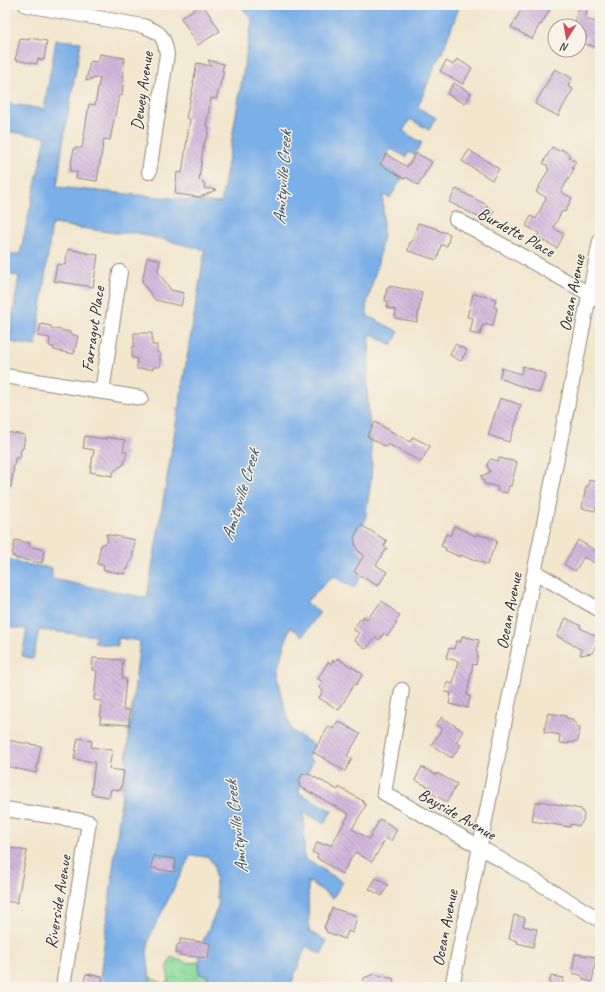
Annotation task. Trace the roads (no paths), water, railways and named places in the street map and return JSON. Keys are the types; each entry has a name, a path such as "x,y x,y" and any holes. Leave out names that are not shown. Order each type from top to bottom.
{"street":[{"name":"Dewey Avenue","path":"26,5 45,7 143,26 158,32 165,41 167,54 149,172"},
{"name":"Burdette Place","path":"456,219 595,297"},
{"name":"Ocean Avenue","path":"452,987 535,572 595,297 600,241"},
{"name":"Farragut Place","path":"102,392 120,272"},
{"path":"5,376 141,398"},
{"path":"535,572 600,610"},
{"name":"Bayside Avenue","path":"402,690 384,793 480,847 600,920"},
{"name":"Riverside Avenue","path":"5,809 89,822 63,987"}],"water":[{"name":"Amityville Creek","path":"240,5 460,5 442,53 435,65 418,107 436,118 429,130 410,119 403,131 422,143 414,155 409,152 406,157 391,149 382,162 404,175 390,198 383,195 383,235 378,263 366,307 368,316 399,332 392,345 370,334 367,388 372,464 365,521 358,532 359,553 365,558 362,574 354,588 333,576 306,602 320,612 303,636 290,627 276,672 291,730 314,745 308,757 313,761 298,792 332,811 324,824 304,812 304,858 343,882 333,898 308,881 309,931 327,941 321,954 306,946 290,987 206,987 208,976 199,974 200,948 218,907 214,865 207,856 190,856 150,936 147,953 151,986 99,987 140,641 118,638 118,646 94,643 96,636 39,630 33,659 22,656 27,629 5,627 5,558 24,564 52,568 52,579 147,598 205,250 137,233 116,233 52,224 36,346 9,342 19,276 5,274 5,253 20,254 46,137 5,131 5,103 44,109 56,40 81,42 64,136 57,187 221,203 252,20"}]}
